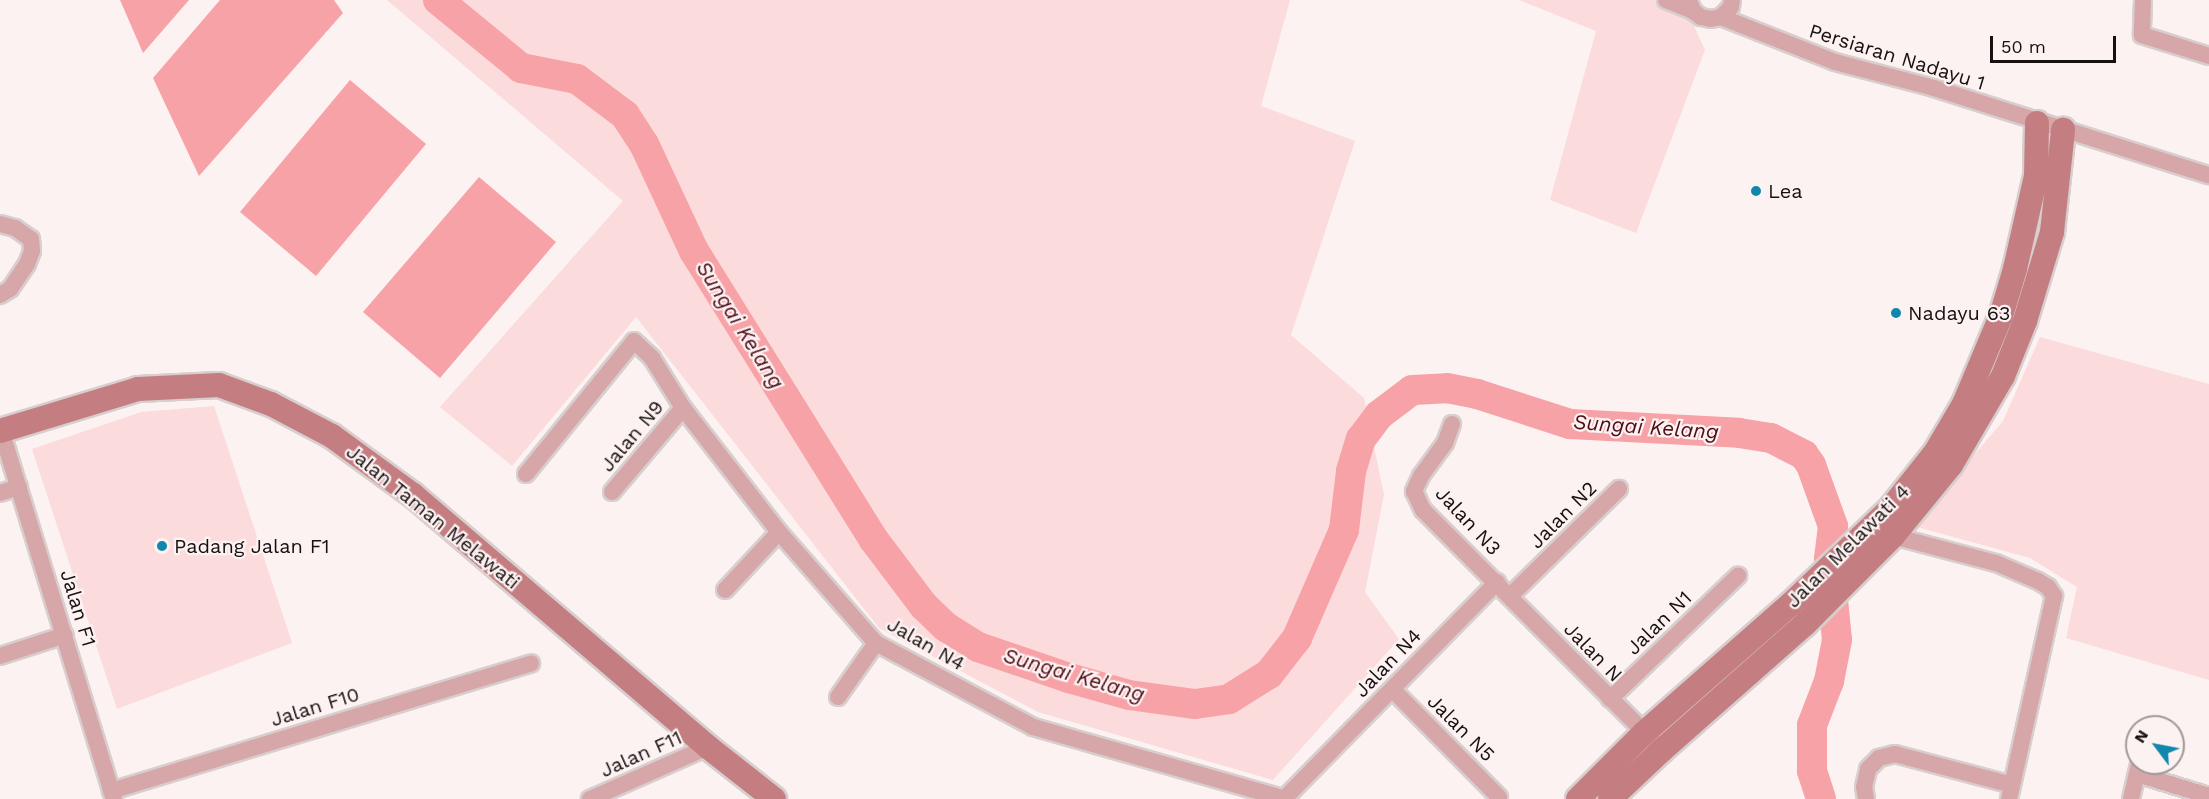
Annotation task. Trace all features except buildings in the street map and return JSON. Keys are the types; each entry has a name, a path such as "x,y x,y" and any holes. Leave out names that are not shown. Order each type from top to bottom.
{"street":[{"name":"Persiaran Nadayu 1","path":"1666,0 1691,5 1701,17 1711,19 1721,17 1835,62 1934,88 2037,123 2209,175"},
{"path":"1721,17 1731,7 1732,0"},
{"path":"2143,0 2142,35 2209,56"},
{"name":"Jalan Melawati 4","path":"1610,799 1805,624 1842,571 1935,453 1964,404 2001,316 2015,269 2036,176 2037,123"},
{"name":"Jalan Melawati 4","path":"1578,799 1644,733 1791,604 1893,536 1951,465 2003,376 2025,321 2052,232 2063,130"},
{"path":"0,224 15,228 31,239 32,251 27,264 10,289 0,295"},
{"name":"Jalan N4","path":"526,474 634,341 652,358 683,408 779,532 876,643 1033,727 1284,799 1497,582"},
{"name":"Jalan Taman Melawati","path":"0,430 138,389 219,386 271,405 332,436 413,495 708,747 774,799"},
{"name":"Jalan N9","path":"612,492 683,408"},
{"name":"Jalan N3","path":"1452,424 1445,442 1421,476 1414,491 1423,510 1497,582"},
{"name":"Jalan F1","path":"0,430 113,795"},
{"path":"0,493 19,487"},
{"name":"Jalan N2","path":"1510,596 1619,489"},
{"path":"725,590 779,532"},
{"path":"1866,799 1864,787 1868,769 1879,758 1895,754 2011,792 2054,596 2048,587 2038,581 1996,563 1893,536"},
{"name":"Jalan N1","path":"1610,699 1738,576"},
{"name":"Jalan N","path":"1497,582 1662,750"},
{"path":"0,656 65,635"},
{"path":"838,697 876,643"},
{"name":"Jalan F10","path":"113,795 531,663"},
{"name":"Jalan N5","path":"1392,690 1499,797"},
{"name":"Jalan F11","path":"590,799 708,747"},
{"path":"2131,799 2137,775"},
{"path":"2154,775 2209,796"}],"shaded area":[{"path":"120,0 189,0 143,53"},
{"path":"220,0 334,0 343,13 199,176 153,78"},
{"path":"387,0 1290,0 1261,106 1355,141 1291,335 1364,398 1384,495 1365,592 1399,639 1273,780 1038,712 879,628 636,317 512,466 440,407 623,201"},
{"path":"1519,0 1682,0 1705,50 1636,233 1550,200 1596,31"},
{"path":"350,80 426,144 316,276 240,212"},
{"path":"479,177 556,242 440,378 363,312"},
{"path":"2040,337 2209,384 2209,680 2066,638 2077,587 2030,558 1913,526 2003,421"},
{"name":"Padang Jalan F1","path":"214,406 292,643 117,709 32,449 141,412"}],"waterway":[{"name":"Sungai Kelang","path":"438,0 521,68 577,79 625,115 644,144 694,251 874,540 924,606 946,627 978,647 1069,678 1129,695 1195,704 1229,699 1269,674 1297,638 1344,530 1351,471 1361,439 1379,415 1412,390 1447,388 1477,394 1570,424 1739,433 1771,438 1804,455 1811,465 1833,526 1829,560 1837,640 1829,681 1812,725 1812,771 1821,799"}],"place":[{"name":"Lea","path":"1756,191"},
{"name":"Nadayu 63","path":"1896,313"},
{"name":"Padang Jalan F1","path":"162,546"}]}
